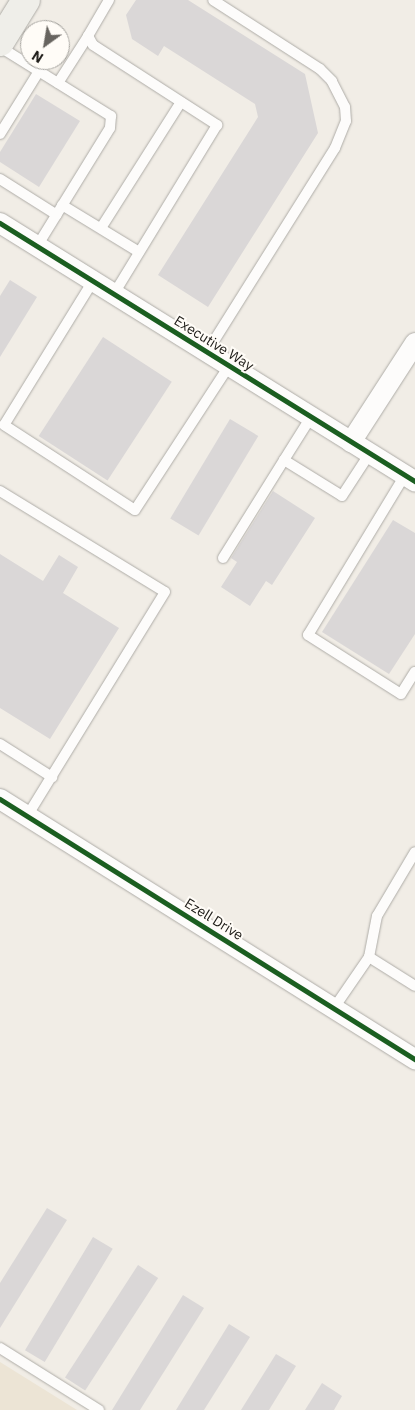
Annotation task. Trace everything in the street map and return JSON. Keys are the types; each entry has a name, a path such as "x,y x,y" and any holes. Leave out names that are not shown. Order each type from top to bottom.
{"main road":[{"path":"0,42 26,0"}],"street":[{"name":"Executive Way","path":"0,223 410,478"},
{"path":"352,442 415,343"},
{"name":"Ezell Drive","path":"0,799 415,1059"}],"lane":[{"path":"58,83 109,0"},
{"path":"207,352 336,148 346,121 345,106 332,81 320,69 213,0"},
{"path":"88,36 93,45 217,125 114,294"},
{"path":"0,47 111,116 110,128 37,246"},
{"path":"0,134 39,71"},
{"path":"101,228 181,102"},
{"path":"0,179 57,214"},
{"path":"62,205 139,252"},
{"path":"93,281 4,425 135,510 229,366"},
{"path":"223,558 311,417"},
{"path":"284,460 342,496 370,453"},
{"path":"410,478 308,635 401,694 415,672"},
{"path":"0,491 165,592 28,816"},
{"path":"0,744 52,777"},
{"path":"334,1008 369,957 377,916 415,852"},
{"path":"369,957 415,986"},
{"path":"0,1348 99,1410"}],"shaded area":[{"path":"0,1362 77,1410 0,1410"}],"building":[{"path":"136,0 188,0 305,74 318,133 208,307 158,275 258,117 255,104 164,46 158,56 132,39 126,15"},
{"path":"36,94 80,121 39,187 0,162 0,152"},
{"path":"10,280 37,297 0,357 0,296"},
{"path":"103,337 172,382 108,481 39,436"},
{"path":"230,419 258,436 199,535 170,518"},
{"path":"273,491 315,518 272,585 266,581 250,606 221,587 237,562 231,558"},
{"path":"393,520 415,533 415,634 389,674 322,632"},
{"path":"0,554 43,581 59,555 78,567 63,593 119,628 50,739 0,708"},
{"path":"47,1208 67,1220 0,1328 0,1283"},
{"path":"93,1237 113,1249 45,1362 25,1350"},
{"path":"138,1265 158,1278 85,1390 65,1377"},
{"path":"183,1295 204,1308 140,1410 112,1410"},
{"path":"229,1324 250,1337 204,1410 176,1410"},
{"path":"276,1354 296,1366 269,1410 241,1410"},
{"path":"322,1383 342,1396 334,1410 305,1410"}],"cycle path":[{"path":"0,223 415,481"},
{"path":"0,799 415,1059"}]}
